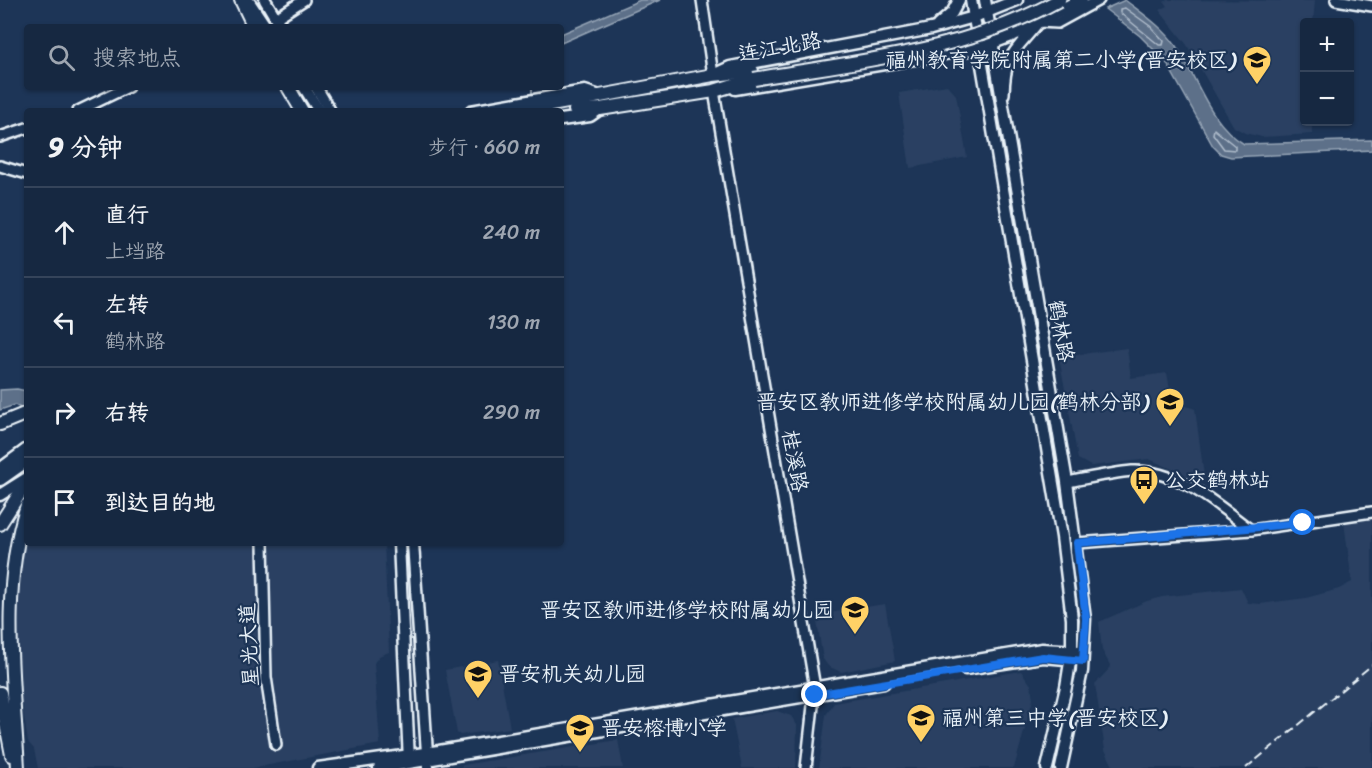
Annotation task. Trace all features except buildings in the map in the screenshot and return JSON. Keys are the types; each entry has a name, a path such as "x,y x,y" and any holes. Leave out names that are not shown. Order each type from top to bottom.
{"highway":[{"path":"241,0 253,24"},
{"name":"连江北路","path":"564,109 600,110 714,90 753,75 942,38 992,23 1042,0"},
{"name":"连江北路","path":"561,108 587,100 597,94 712,75 753,75 944,45 994,31 1061,4 1091,1"},
{"path":"290,90 300,108"},
{"path":"0,424 24,414"},
{"path":"0,479 24,462"},
{"path":"0,488 24,472"},
{"path":"0,524 24,485"},
{"path":"16,768 16,739 2,633 2,593 10,553 24,513"},
{"path":"0,693 16,768"}],"main road":[{"path":"248,0 264,24"},
{"path":"265,0 278,22"},
{"path":"931,29 948,17 959,0"},
{"path":"971,0 1062,537 1072,619 1072,655 1047,768"},
{"name":"鹤林路","path":"985,0 1077,543 1086,619 1084,657 1061,768"},
{"path":"712,75 730,67 931,29 987,13 1017,0"},
{"path":"714,90 980,48 1039,22 1061,4"},
{"path":"306,90 317,108"},
{"path":"318,90 328,108"},
{"path":"488,108 585,91 597,94"},
{"path":"564,120 590,116 600,110"},
{"path":"0,469 24,451"},
{"path":"0,495 24,482"},
{"path":"399,546 410,762"},
{"path":"413,546 427,760"},
{"path":"318,768 427,760 815,691 1043,657 1072,655 1084,657"},
{"path":"379,768 410,762"}],"street":[{"path":"278,22 304,0"},
{"path":"702,0 712,75"},
{"path":"1336,0 1372,6"},
{"path":"1003,108 1007,63 1012,52 1039,22 1057,23 1091,1"},
{"path":"96,107 123,90"},
{"name":"桂溪路","path":"714,90 815,691 806,768"},
{"path":"0,137 24,129"},
{"path":"0,166 24,173"},
{"path":"1067,482 1132,471 1160,474 1196,490 1251,530"},
{"path":"1077,543 1251,530 1372,512"},
{"name":"星光大道","path":"263,546 266,677 276,745"}],"shaded area":[{"name":"福州教育学院附属第二小学(晋安校区)","path":"1167,0 1315,1 1313,18 1300,18 1300,126 1312,126 1312,134 1262,137 1245,133 1234,127 1187,45 1159,10 1167,6 1164,2"},
{"path":"947,85 956,95 967,157 910,168 899,93"},
{"path":"1127,348 1131,378 1167,373 1172,401 1195,409 1205,483 1149,459 1091,466 1078,459 1059,357"},
{"path":"1372,515 1372,768 1114,768 1105,750 1095,684 1111,667 1102,650 1099,622 1147,601 1162,597 1241,588 1248,603 1260,604 1306,598 1339,589 1352,582 1344,522 1350,518"},
{"path":"24,538 24,546 384,546 389,652 379,656 374,663 380,744 253,768 38,768 34,749 28,742 12,639 21,547"},
{"name":"晋安区教师进修学校附属幼儿园","path":"885,604 895,661 841,672 828,666 823,659 816,615"},
{"name":"晋安机关幼儿园","path":"498,660 510,728 460,735 457,733 445,670"},
{"name":"福州第三中学(晋安校区)","path":"1021,671 1031,685 1033,699 1014,768 819,768 826,715 834,703"},
{"path":"777,711 791,716 797,725 796,768 742,768 732,719"},
{"name":"晋安榕博小学","path":"618,740 623,768 460,768 463,765"}],"water":[{"path":"640,0 660,0 564,42 564,33"},
{"path":"1125,0 1171,39 1213,112 1232,135 1244,144 1372,140 1372,150 1231,157 1221,154 1213,146 1166,62 1140,36 1105,9"},
{"path":"0,390 24,390 24,408 15,405 0,410"}],"waterway":[{"path":"532,90 532,96"}],"railway":[{"path":"1246,768 1372,665"}],"place":[{"name":"福州教育学院附属第二小学(晋安校区)","path":"1257,86"},
{"name":"晋安区教师进修学校附属幼儿园(鹤林分部)","path":"1170,428"},
{"name":"公交鹤林站","path":"1144,506"},
{"name":"晋安区教师进修学校附属幼儿园","path":"855,636"},
{"name":"晋安机关幼儿园","path":"478,700"},
{"name":"福州第三中学(晋安校区)","path":"921,744"},
{"name":"晋安榕博小学","path":"580,754"}],"route":[{"path":"815,695 1043,657 1083,661 1086,619 1077,543 1251,530 1303,523"}]}
